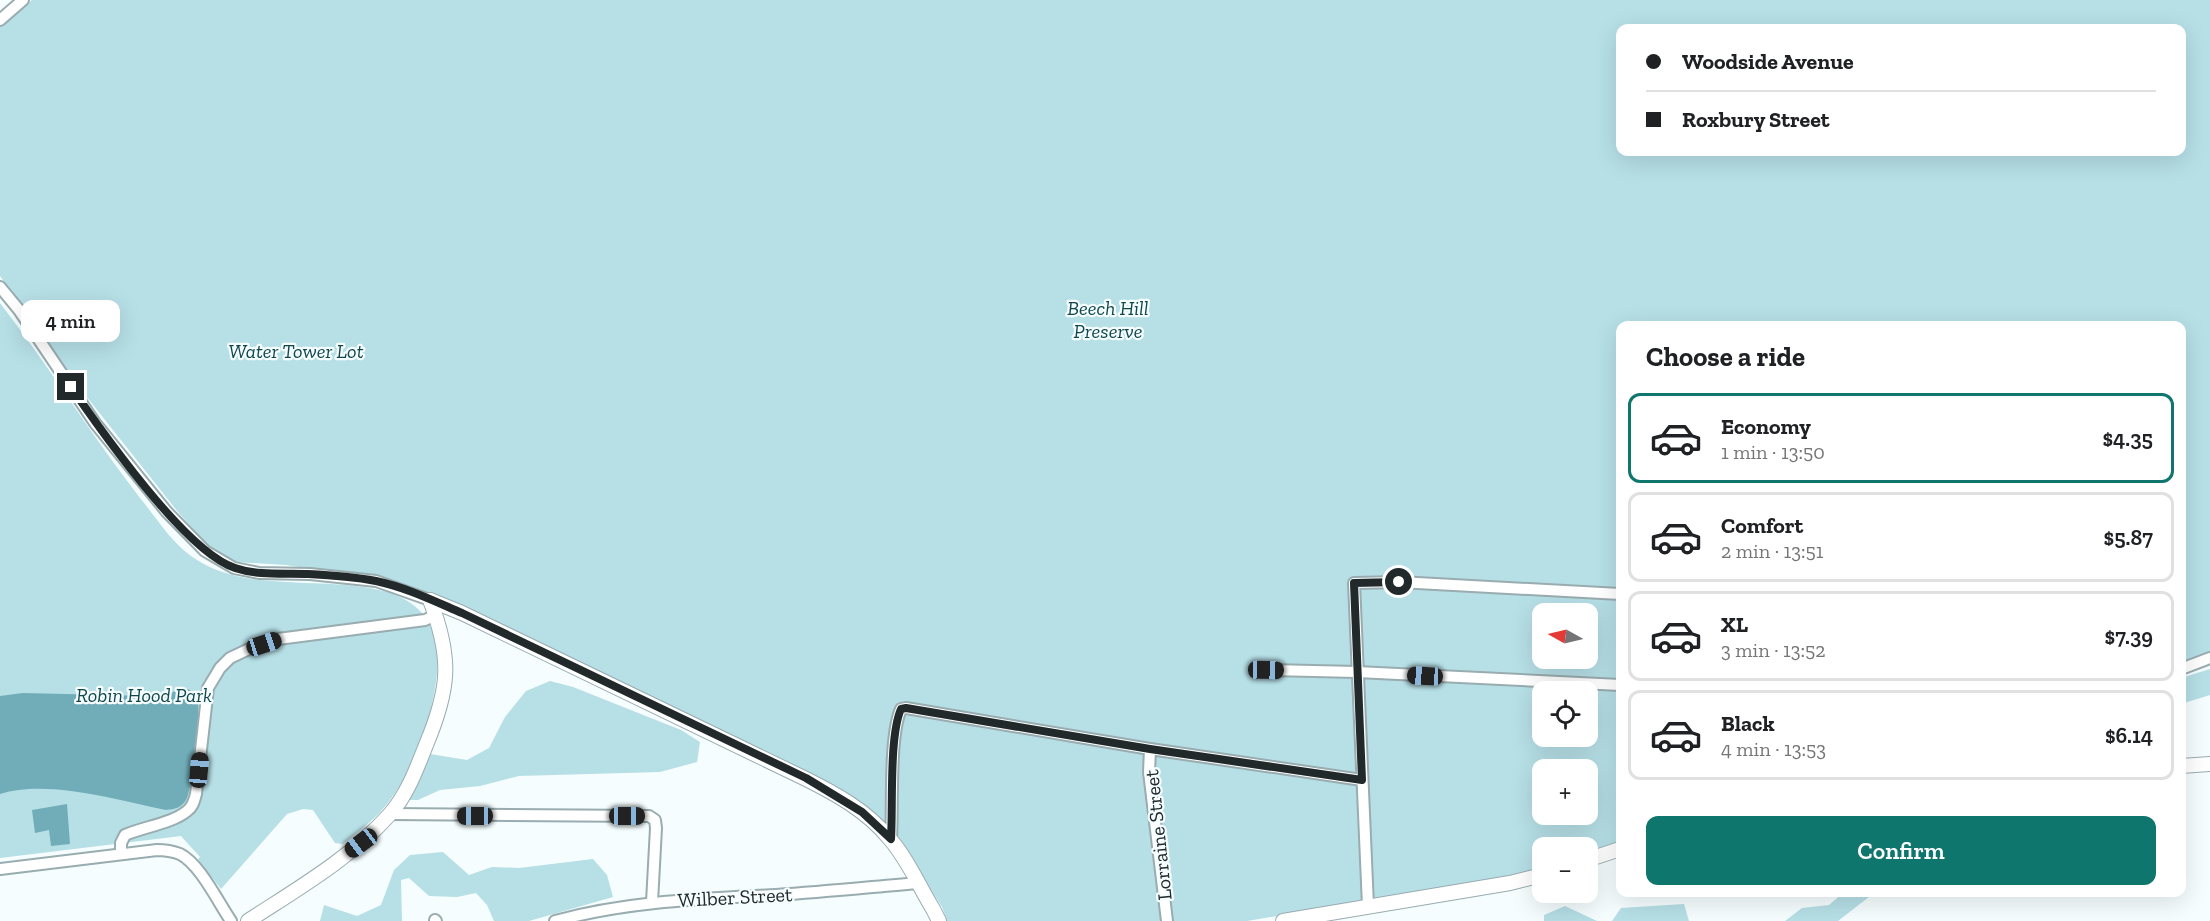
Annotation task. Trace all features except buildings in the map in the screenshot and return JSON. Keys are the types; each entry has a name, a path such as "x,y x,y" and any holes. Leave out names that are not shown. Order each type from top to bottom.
{"street":[{"path":"0,20 23,0"},
{"path":"0,287 23,316 95,423 166,511 205,551 234,568 259,573 310,574 376,581 430,600 462,613 806,778 862,812 891,839 939,921"},
{"path":"1368,906 1354,583 1399,582 1616,594"},
{"path":"248,921 361,843 391,814 402,797 434,727 445,690 446,656 430,600"},
{"path":"122,853 121,843 125,835 188,811 193,804 196,795 208,688 220,668 230,658 278,639 425,620 436,615"},
{"path":"2186,667 2210,658"},
{"path":"1266,670 1357,672 1616,685"},
{"path":"891,839 894,750 901,709 1362,780"},
{"name":"Lorraine Street","path":"1150,749 1149,772 1167,921"},
{"path":"2186,766 2210,764"},
{"path":"391,814 649,816 655,820 656,831 652,902"},
{"path":"1598,856 1616,850"},
{"path":"0,868 122,853 171,851 186,858 195,867 231,921"},
{"path":"1283,921 1532,878"},
{"name":"Wilber Street","path":"555,921 612,907 652,902 918,883"}],"green space":[{"path":"32,0 2210,0 2210,653 2186,661 2186,321 1616,321 1616,843 1598,849 1598,837 1532,837 1532,872 1527,874 1247,921 947,921 942,907 900,843 844,795 762,750 457,606 400,583 286,565 235,562 207,545 63,367 0,276 0,25"},
{"name":"Robin Hood Park","path":"0,303 122,474 170,536 191,556 219,571 250,579 362,587 390,593 412,604 429,622 437,650 435,688 428,721 416,754 401,784 381,811 343,844 335,843 313,810 303,809 287,814 221,889 198,859 200,857 181,836 0,858"},
{"path":"2210,669 2210,695 2186,702 2186,676"},
{"path":"550,681 573,687 681,730 700,742 697,762 660,772 519,776 480,786 440,790 418,800 407,800 430,754 467,760 489,748 505,717 526,691"},
{"path":"443,852 469,875 492,867 519,868 593,859 607,875 613,897 529,921 494,921 487,905 476,893 457,897 429,896 409,878 401,880 402,921 320,921 324,905 357,916 381,905 394,870 410,855"},
{"path":"1838,897 1869,897 1838,921 1785,921 1802,908 1829,905"},
{"path":"1684,904 1689,921 1612,921 1621,908"},
{"path":"1565,906 1597,921 1544,921 1544,915"}],"shaded area":[{"path":"183,687 192,691 197,698 196,749 186,800 175,809 166,810 60,790 19,790 0,794 0,696 23,693 149,696 169,694"},
{"path":"67,804 70,844 51,846 49,830 35,833 32,810"}],"route":[{"path":"71,387 95,423 166,511 205,551 234,568 259,573 310,574 376,581 462,613 806,778 862,812 891,839 894,750 898,716 901,709 906,708 1150,749 1362,780 1354,583 1399,582"}],"park label":[{"name":"Beech Hill Preserve","path":"1108,320"},
{"name":"Water Tower Lot","path":"296,351"}]}
